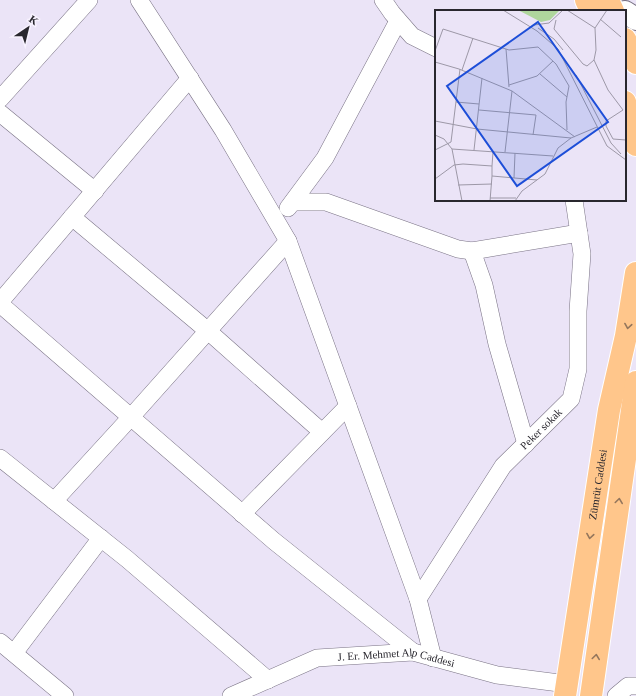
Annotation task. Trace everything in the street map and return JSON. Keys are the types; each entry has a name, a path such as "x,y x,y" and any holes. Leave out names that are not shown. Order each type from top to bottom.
{"highway":[{"path":"586,0 611,8"},
{"path":"626,41 636,63"},
{"path":"626,105 634,131 636,145"},
{"name":"Zümrüt Caddesi","path":"566,690 609,410 626,336 636,273"},
{"path":"591,696 636,382"}],"street":[{"path":"0,99 89,0"},
{"path":"140,0 223,130 288,241 418,599 433,658"},
{"path":"383,0 398,21 412,36 435,48"},
{"path":"626,15 636,19"},
{"path":"277,222 325,158 398,21"},
{"path":"190,78 0,303 242,514 413,652"},
{"path":"0,113 94,190"},
{"name":"Peker sokak","path":"418,599 503,466 571,399 578,369 578,311 582,254 574,201"},
{"path":"293,202 326,202 458,249 472,251 579,233"},
{"path":"72,217 208,331 322,432"},
{"path":"54,501 131,418 288,241"},
{"path":"472,251 484,285 497,344 526,444"},
{"path":"242,514 348,406"},
{"path":"0,459 101,538 268,680"},
{"path":"14,653 101,538"},
{"path":"0,642 66,696"},
{"name":"J. Er. Mehmet Alp Caddesi","path":"231,696 317,658 413,652 497,675 566,690"},
{"path":"616,696 628,686 636,686"}]}
